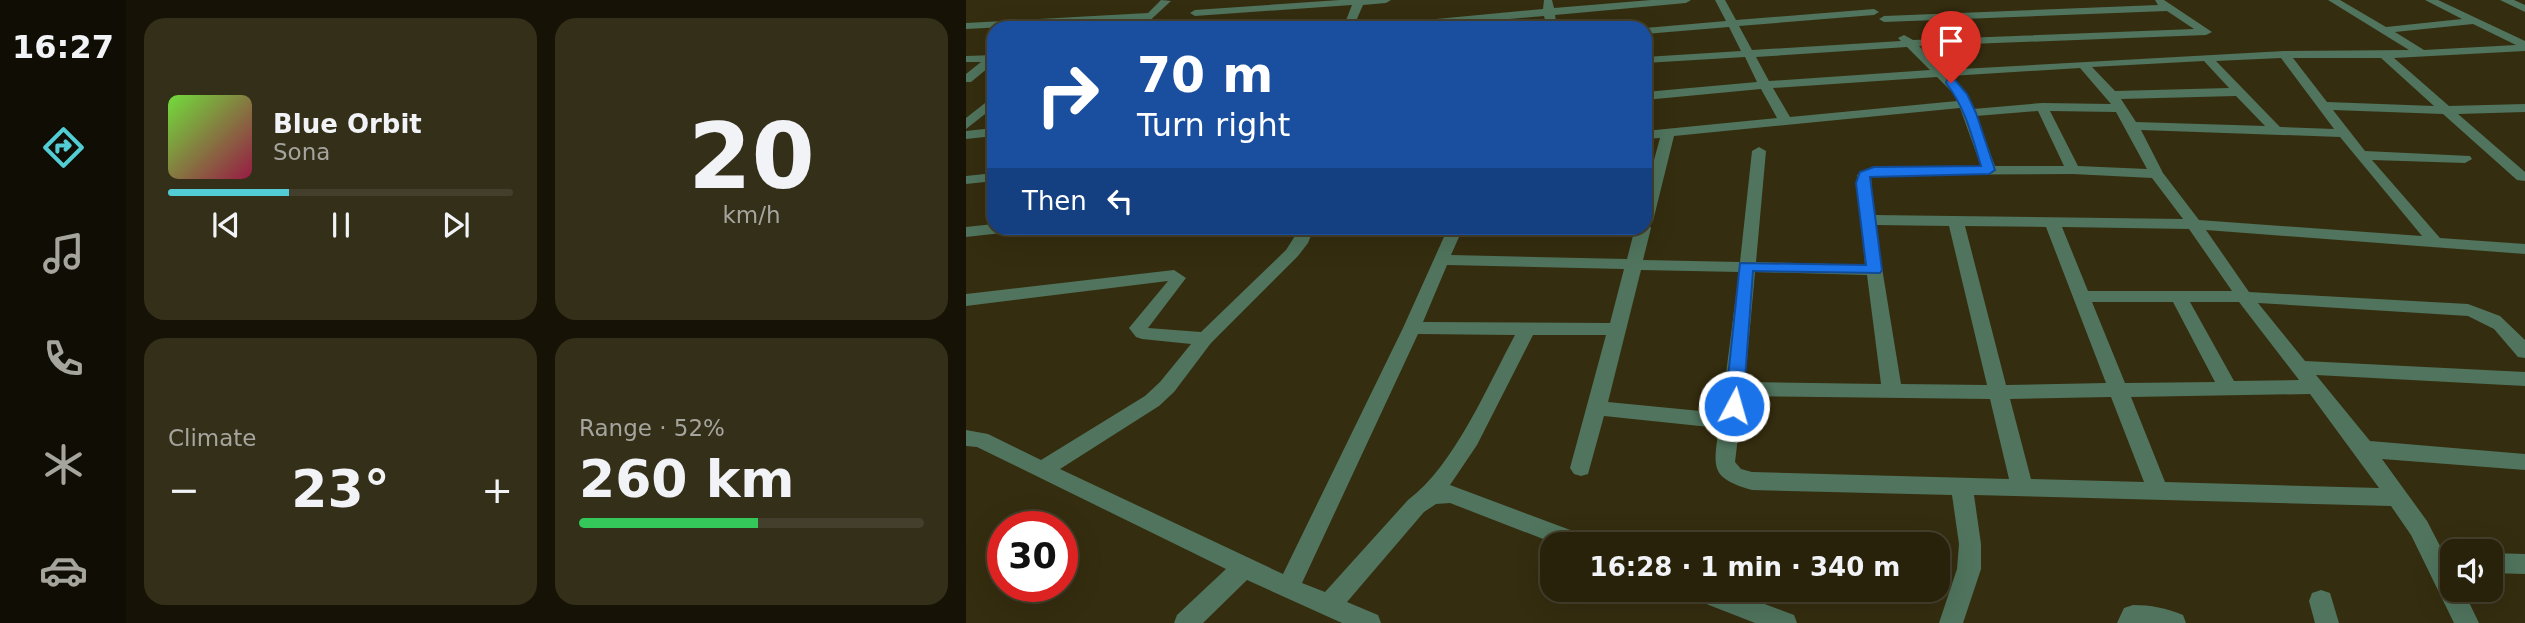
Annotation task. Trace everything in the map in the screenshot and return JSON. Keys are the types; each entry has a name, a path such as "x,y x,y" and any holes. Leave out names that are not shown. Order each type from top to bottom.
{"street":[{"path":"1195,13 1386,0"},
{"path":"1429,21 1548,6 1686,0"},
{"path":"1720,0 1786,122"},
{"path":"1862,0 1941,71 1962,94 1989,170"},
{"path":"2334,1 2357,0"},
{"path":"2430,0 2525,46"},
{"path":"2505,0 2525,9"},
{"path":"1146,21 1166,1"},
{"path":"2334,1 2423,54"},
{"path":"1351,21 1359,2"},
{"path":"1652,30 1730,22 1959,16 2102,10 2162,4 2206,32 1986,38 1652,59"},
{"path":"1069,21 1086,6"},
{"path":"2102,10 2129,34"},
{"path":"1103,21 1151,16"},
{"path":"1959,16 2019,67"},
{"path":"2386,30 2475,21"},
{"path":"966,26 987,26"},
{"path":"1652,95 1941,71 2284,54 2423,54 2525,46"},
{"path":"2284,54 2361,155 2435,242"},
{"path":"2384,55 2522,177"},
{"path":"966,59 987,58"},
{"path":"2208,59 2276,130"},
{"path":"967,79 987,63"},
{"path":"2083,64 2116,102 2132,126 2156,174 2244,297 2364,449 2440,555"},
{"path":"1652,134 1968,108 2042,107 2238,92"},
{"path":"966,125 987,106"},
{"path":"2323,106 2444,110 2525,108"},
{"path":"2042,107 2073,170"},
{"path":"2132,126 2344,133"},
{"path":"966,135 987,133"},
{"path":"1652,194 1668,133"},
{"path":"1759,151 1745,267 1736,389 1724,464 1734,476 1752,481 2397,497"},
{"path":"2361,155 2465,159"},
{"path":"1892,391 1867,220 1864,175 1874,171 1989,170 2156,174"},
{"path":"966,180 987,178"},
{"path":"1867,220 2194,224 2525,249"},
{"path":"1956,221 2021,488"},
{"path":"2052,222 2158,491"},
{"path":"966,232 987,230"},
{"path":"1043,469 1152,401 1167,387 1205,339 1292,253 1304,235"},
{"path":"1289,588 1412,328 1452,235"},
{"path":"1581,468 1641,235"},
{"path":"1441,260 1874,270"},
{"path":"966,300 1174,275 1178,278 1175,284 1138,328 1142,333 1205,339"},
{"path":"2081,296 2244,297 2468,310 2487,314 2506,328 2525,352"},
{"path":"2178,296 2229,389"},
{"path":"1412,328 1617,329"},
{"path":"1329,606 1416,506 1432,495 1470,439 1527,329"},
{"path":"2298,367 2525,379"},
{"path":"1736,389 1999,392 2313,387"},
{"path":"1597,408 1731,422"},
{"path":"966,438 981,440 1362,622"},
{"path":"2364,449 2525,462"},
{"path":"1951,623 1969,569 1970,544 1962,486"},
{"path":"1432,495 1451,494 1550,532"},
{"path":"2503,564 2525,565"},
{"path":"1186,623 1244,566"},
{"path":"1730,602 1785,623"},
{"path":"2460,602 2468,623"},
{"path":"2129,623 2133,616 2152,616 2174,623"}],"route":[{"path":"1734,406 1745,267 1874,270 1864,175 1874,171 1989,170 1962,94 1951,83"}]}
